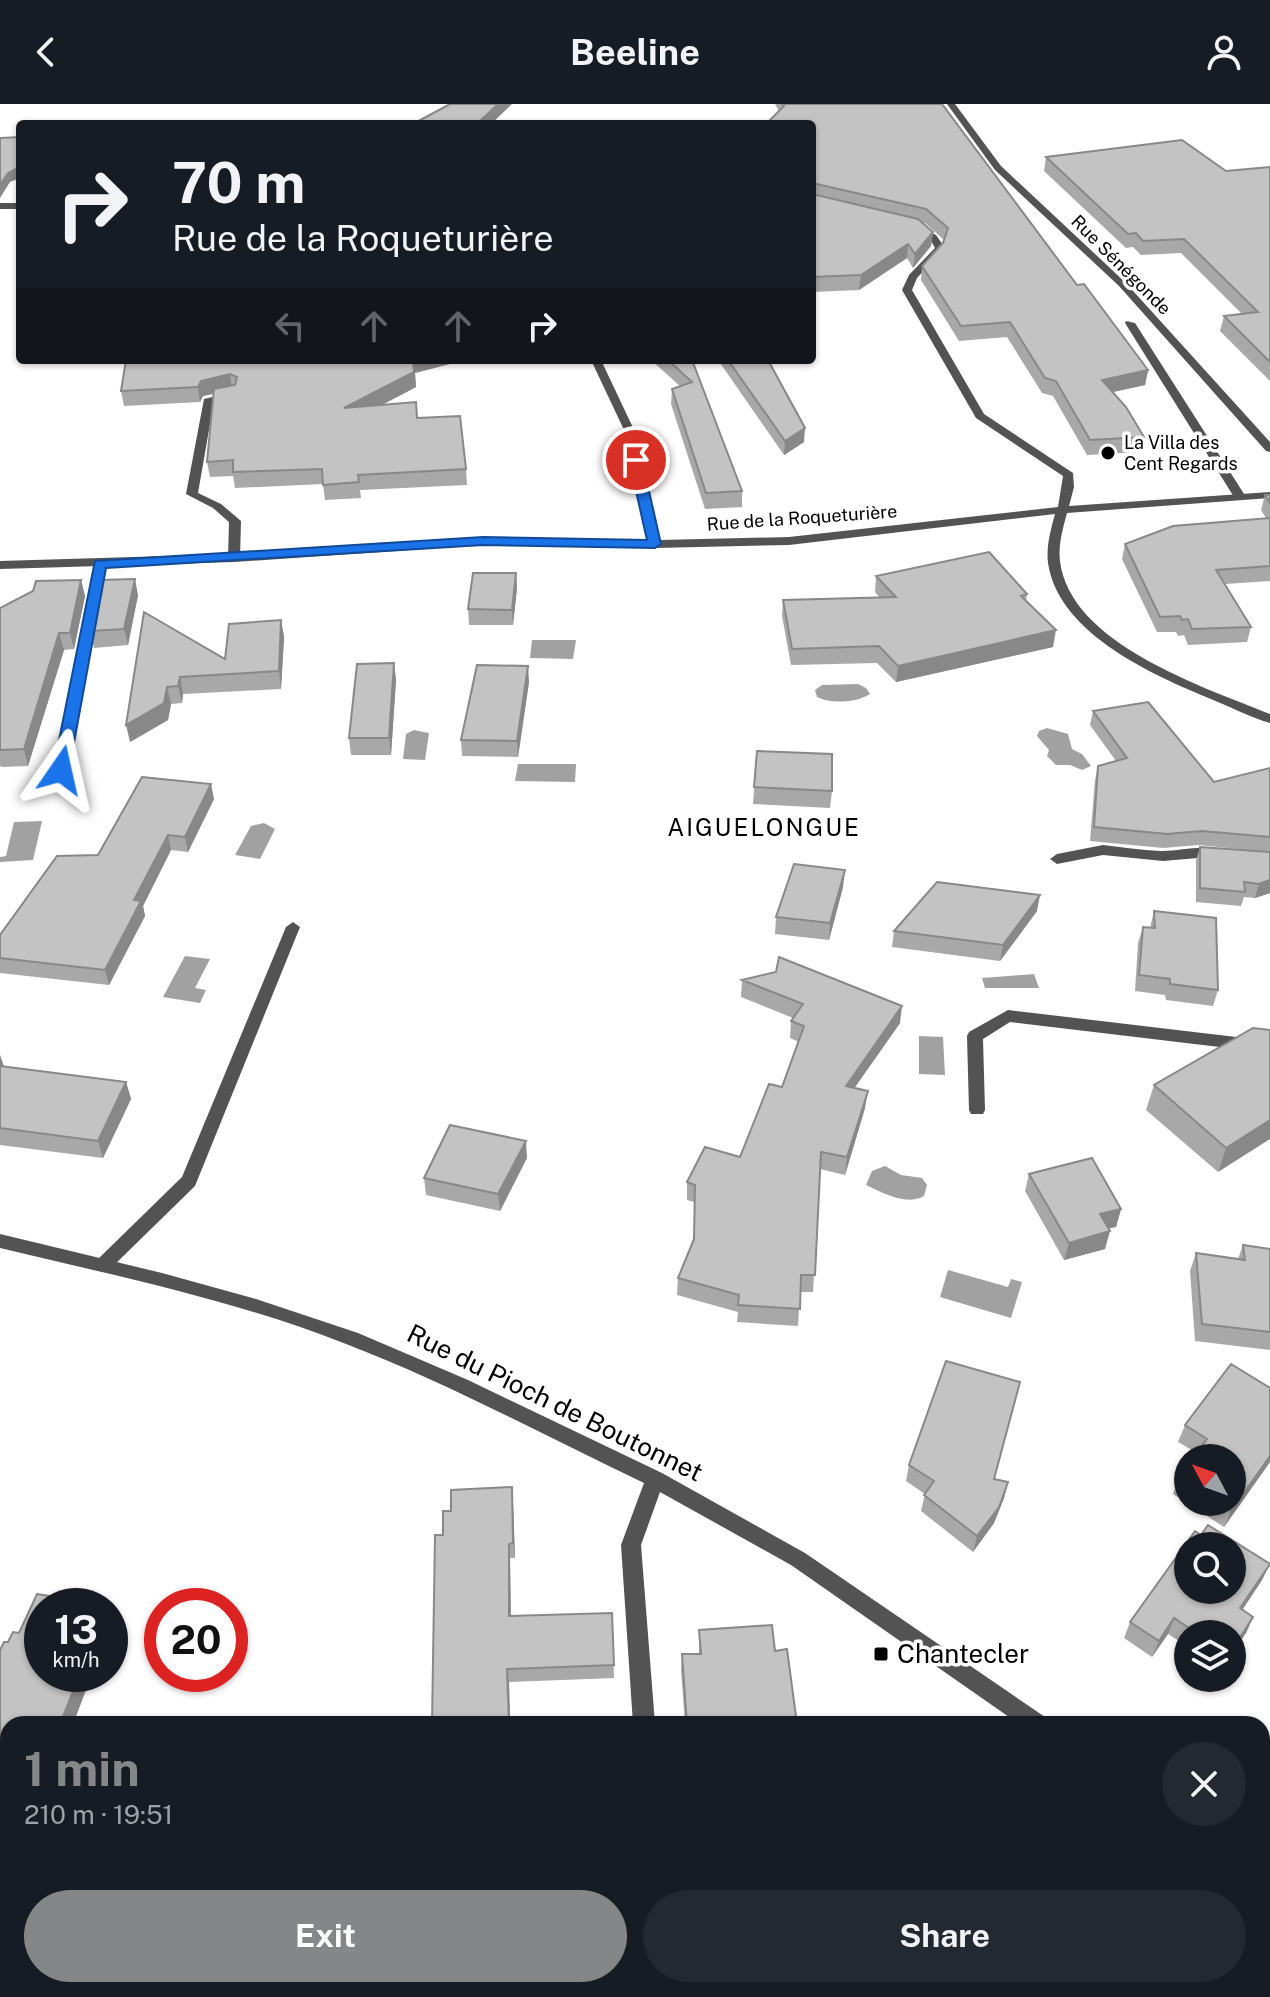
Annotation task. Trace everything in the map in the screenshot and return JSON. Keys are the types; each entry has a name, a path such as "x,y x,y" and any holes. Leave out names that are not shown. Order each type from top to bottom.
{"street":[{"name":"Rue Sénégonde","path":"951,104 998,168 1122,284 1270,449"},
{"path":"897,221 921,228 940,244 935,256 910,277 907,290 980,416 1069,475 1069,496 1060,510 1054,533 1054,562 1060,591 1077,613 1134,660 1270,719"},
{"path":"1130,323 1240,497"},
{"path":"598,364 630,432 655,544"},
{"path":"233,395 209,399 192,494 217,506 235,521 234,558"},
{"name":"Rue de la Roqueturière","path":"0,565 234,558 483,541 655,544 789,541 1060,510 1270,495"},
{"path":"61,770 100,564"},
{"path":"1057,859 1103,850 1163,856 1198,853 1241,857"},
{"path":"103,1265 189,1181 293,927"},
{"path":"977,1110 975,1036 1008,1016 1270,1047"},
{"name":"Rue du Pioch de Boutonnet","path":"0,1241 256,1306 352,1338 474,1392 655,1479 798,1559 1025,1716"},
{"path":"643,1716 631,1545 655,1479"}],"shaded area":[{"path":"532,640 576,640 573,659 530,658"},
{"path":"858,684 870,694 851,701 823,699 817,697 815,690 822,685"},
{"path":"1047,728 1068,734 1072,749 1082,754 1091,766 1082,770 1070,765 1056,765 1047,756 1049,750 1037,736 1039,731"},
{"path":"414,730 429,733 425,760 403,759 406,734"},
{"path":"518,764 576,764 575,782 515,781"},
{"path":"42,821 33,860 0,862 0,857 6,856 14,822"},
{"path":"264,823 275,829 260,859 235,855 251,826"},
{"path":"185,956 210,959 195,988 206,990 200,1003 163,997"},
{"path":"1034,974 1039,988 985,988 982,978"},
{"path":"919,1036 943,1037 945,1075 919,1074"},
{"path":"885,1166 901,1175 922,1178 927,1185 924,1196 902,1199 866,1185 872,1171"},
{"path":"948,1270 1008,1287 1011,1279 1022,1282 1011,1318 940,1297"}],"building":[{"path":"450,104 498,104 481,120 420,120"},
{"path":"782,104 942,104 1077,285 1084,284 1148,370 1102,380 1126,407 1144,437 1090,440 1056,381 1045,378 1010,322 961,326 922,266 943,243 948,228 926,209 816,184 816,120 770,120 784,106"},
{"path":"16,137 16,169 8,173 0,185 0,138"},
{"path":"1182,140 1226,171 1270,167 1270,362 1224,316 1258,312 1184,239 1143,241 1136,233 1128,234 1046,157"},
{"path":"816,195 918,219 933,232 915,254 908,244 861,275 816,277"},
{"path":"125,364 413,364 414,372 344,408 416,402 417,418 460,416 466,469 358,475 359,482 323,485 322,469 233,472 233,460 207,462 214,389 235,385 237,377 230,374 201,381 198,387 121,391"},
{"path":"672,364 694,364 742,491 706,493 672,389 692,382"},
{"path":"731,364 770,364 805,428 785,441"},
{"path":"1270,518 1270,566 1216,570 1251,627 1192,629 1188,619 1182,620 1180,616 1160,617 1125,544 1173,526"},
{"path":"989,552 1027,594 1021,596 1056,630 898,666 879,646 792,649 783,600 896,597 876,576"},
{"path":"473,573 516,573 512,610 468,609"},
{"path":"135,579 124,629 90,631 99,580"},
{"path":"81,580 70,633 59,633 24,749 0,750 0,608 33,591 36,581"},
{"path":"144,612 225,659 229,624 281,620 279,671 180,677 178,686 167,687 164,703 126,725"},
{"path":"394,663 389,738 349,738 357,664"},
{"path":"477,665 528,666 517,741 461,740"},
{"path":"1148,702 1214,782 1270,768 1270,837 1202,831 1167,834 1094,827 1098,766 1127,758 1093,711"},
{"path":"757,751 832,754 832,791 754,787"},
{"path":"142,777 211,784 185,837 168,835 134,900 141,901 105,970 0,958 0,935 57,856 98,855"},
{"path":"1200,847 1270,852 1270,880 1259,884 1244,882 1245,892 1200,888"},
{"path":"794,864 845,870 830,923 776,917"},
{"path":"937,882 1040,895 1003,945 894,931"},
{"path":"1154,911 1216,918 1218,990 1170,984 1170,979 1139,975 1143,927 1155,928"},
{"path":"779,957 902,1006 846,1086 868,1091 847,1157 821,1152 815,1275 801,1275 800,1309 738,1305 739,1295 678,1278 694,1239 695,1185 687,1182 705,1147 740,1157 769,1084 782,1087 804,1026 791,1021 803,1004 742,980 776,972"},
{"path":"1253,1028 1270,1030 1270,1120 1226,1148 1154,1085"},
{"path":"0,1066 126,1082 98,1141 0,1128"},
{"path":"450,1125 526,1141 498,1194 424,1178"},
{"path":"1092,1158 1121,1209 1100,1214 1110,1231 1069,1243 1029,1174"},
{"path":"1243,1245 1270,1249 1270,1332 1202,1324 1196,1253 1245,1260"},
{"path":"946,1361 1020,1382 994,1479 1008,1482 999,1507 977,1536 924,1495 934,1481 909,1465"},
{"path":"1231,1364 1270,1388 1270,1456 1246,1490 1246,1444 1203,1444 1207,1439 1185,1425"},
{"path":"512,1487 509,1616 612,1613 614,1665 507,1669 509,1716 432,1716 435,1535 443,1535 443,1511 451,1511 451,1490"},
{"path":"1208,1525 1219,1532 1203,1532"},
{"path":"1246,1549 1270,1564 1246,1599"},
{"path":"1174,1560 1174,1604 1243,1604 1240,1608 1253,1617 1246,1628 1246,1620 1174,1618 1159,1641 1130,1622"},
{"path":"24,1622 24,1692 73,1692 63,1716 0,1716 0,1650 13,1632 19,1633"},
{"path":"772,1625 775,1651 787,1649 796,1716 686,1716 682,1654 701,1654 699,1630"}],"place":[{"name":"La Villa des Cent Regards","path":"1108,453"},
{"name":"Chantecler","path":"881,1654"}],"district":[{"name":"AIGUELONGUE","path":"764,828"}],"route":[{"path":"61,770 100,564 483,541 655,544 636,460"}]}
